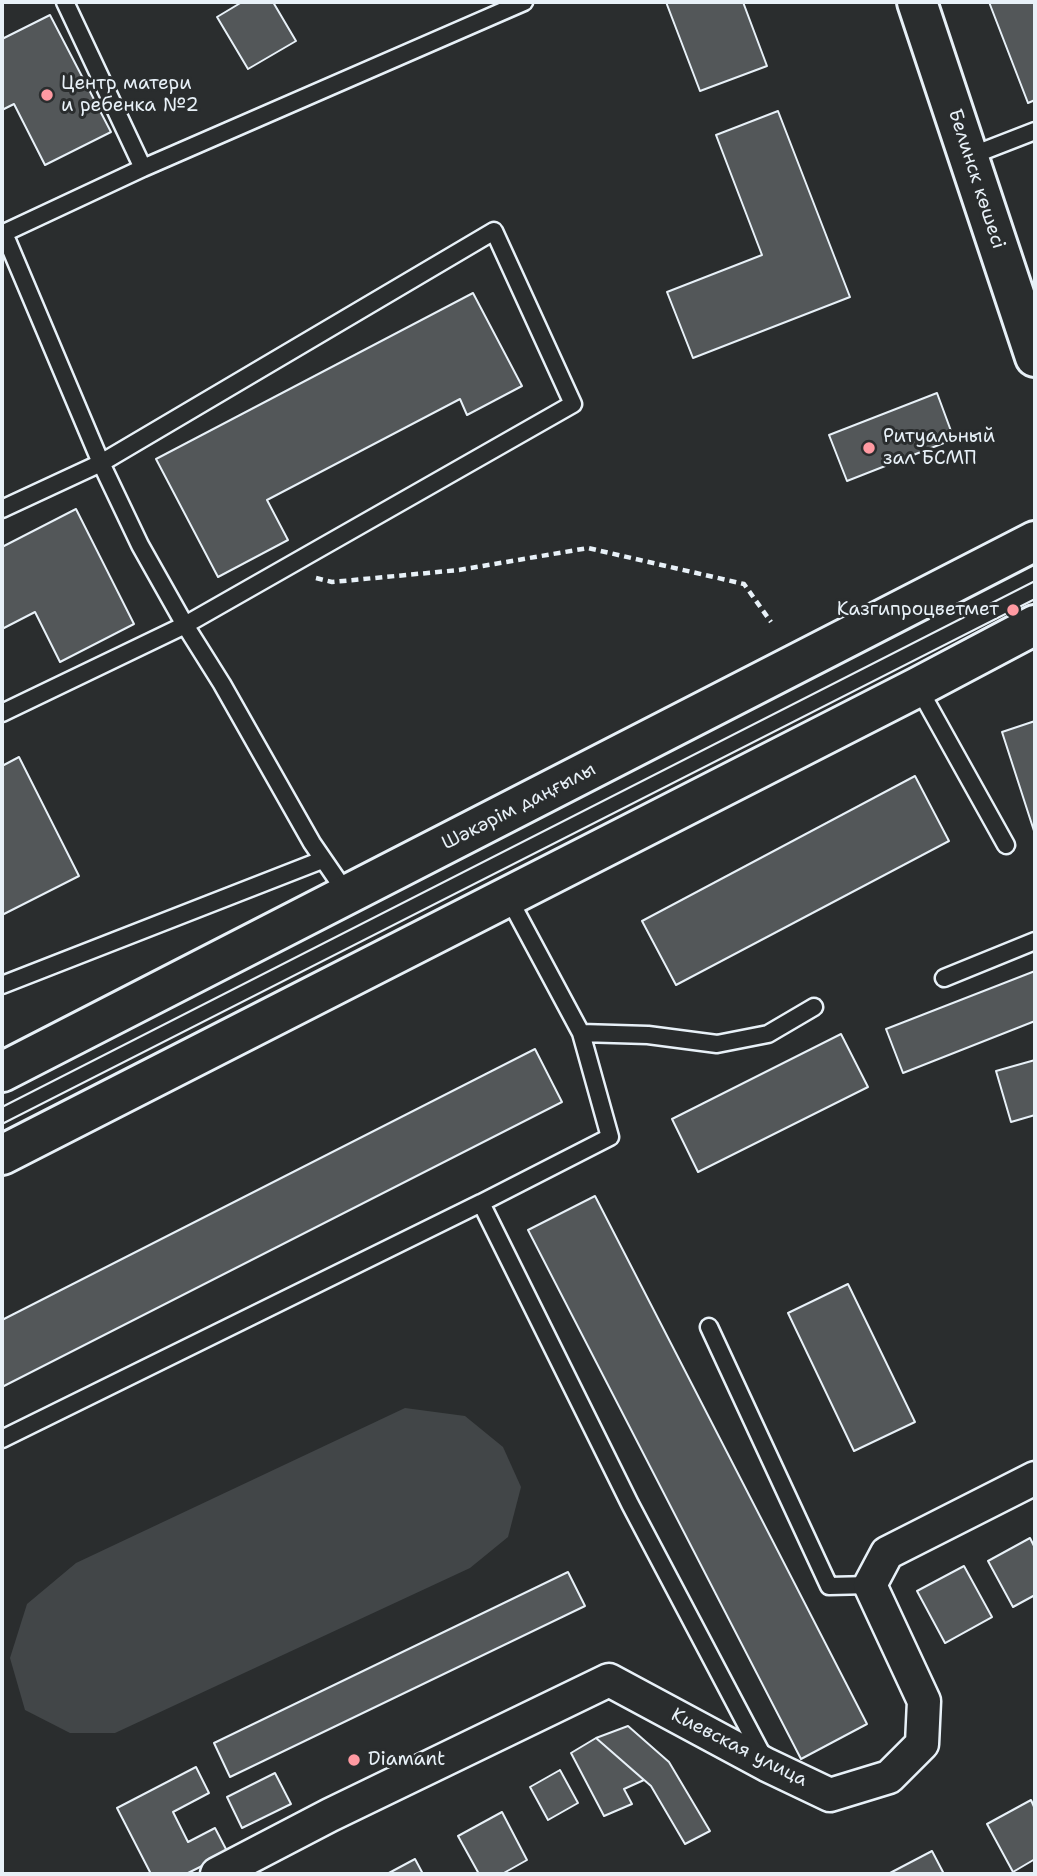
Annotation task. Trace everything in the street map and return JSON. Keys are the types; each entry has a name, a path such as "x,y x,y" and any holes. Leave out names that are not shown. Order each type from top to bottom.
{"main road":[{"name":"Белинск көшесі","path":"917,2 1035,357"},
{"name":"Шәкәрім даңғылы","path":"2,1072 1035,541"},
{"path":"2,1155 1035,625"}],"street":[{"path":"870,1585 887,1553 1035,1478"},
{"name":"Киевская улица","path":"217,1874 330,1815 609,1680 767,1765 830,1795 889,1777 922,1744 924,1701 870,1585"}],"lane":[{"path":"65,2 143,168"},
{"path":"349,895 322,860 140,545 101,463 3,234 143,168 524,2"},
{"path":"968,157 1035,131"},
{"path":"2,509 101,463 494,231 573,404 185,625 2,713"},
{"path":"918,687 1006,845"},
{"path":"2,985 322,860"},
{"path":"2,1439 610,1137 581,1033 507,895"},
{"path":"944,978 1035,941"},
{"path":"581,1033 648,1035 718,1044 768,1034 814,1007"},
{"path":"481,1203 630,1504 767,1765"},
{"path":"709,1326 829,1586 870,1585"}],"path":[{"path":"281,570 332,582 459,570 588,548 744,584 771,622"}],"shaded area":[{"path":"405,1408 465,1416 503,1447 521,1487 508,1537 470,1568 115,1733 70,1733 25,1710 10,1658 27,1604 76,1563"}],"building":[{"path":"242,2 273,2 296,41 248,69 217,17"},
{"path":"666,2 743,2 767,66 700,91"},
{"path":"989,2 1035,2 1035,100 1028,103"},
{"name":"Центр матери и ребенка №2","path":"50,15 111,132 45,165 14,104 2,110 2,39"},
{"path":"778,111 850,297 693,358 667,292 762,255 716,135"},
{"path":"473,293 522,386 467,415 460,399 267,500 288,540 218,577 156,459"},
{"path":"937,393 954,439 847,481 829,435"},
{"path":"76,509 134,624 60,662 35,612 2,629 2,547"},
{"path":"1035,721 1035,834 1002,732"},
{"path":"19,757 79,876 2,915 2,766"},
{"path":"915,776 949,841 676,985 642,921"},
{"path":"1035,971 1035,1021 903,1073 886,1029"},
{"path":"841,1034 868,1087 698,1172 672,1119"},
{"path":"535,1049 562,1102 2,1387 2,1320"},
{"path":"1035,1060 1035,1115 1011,1122 996,1071"},
{"path":"595,1196 867,1724 801,1759 528,1230"},
{"path":"848,1284 915,1422 854,1451 788,1313"},
{"path":"1030,1538 1035,1548 1035,1595 1013,1607 988,1561"},
{"path":"964,1566 992,1617 945,1643 917,1591"},
{"path":"568,1572 585,1606 230,1777 214,1743"},
{"path":"628,1726 669,1762 710,1831 685,1844 651,1786 596,1738"},
{"path":"596,1738 644,1780 624,1789 632,1804 604,1816 571,1753"},
{"path":"196,1767 209,1793 173,1812 188,1842 215,1828 228,1853 186,1874 151,1874 117,1808"},
{"path":"560,1770 578,1803 548,1820 530,1787"},
{"path":"275,1773 291,1804 242,1828 227,1797"},
{"path":"1031,1800 1035,1809 1035,1859 1013,1872 987,1824"},
{"path":"502,1812 527,1860 502,1874 479,1874 458,1836"},
{"path":"932,1851 944,1874 890,1874 890,1873"},
{"path":"415,1859 423,1874 387,1874"}],"tram line":[{"path":"2,1107 1035,581"},
{"path":"2,1124 1035,599"}],"place":[{"name":"Центр матери и ребенка №2","path":"47,95"},
{"name":"Ритуальный зал БСМП","path":"869,448"},
{"name":"Казгипроцветмет","path":"1013,610"},
{"name":"Diamant","path":"354,1760"}]}
